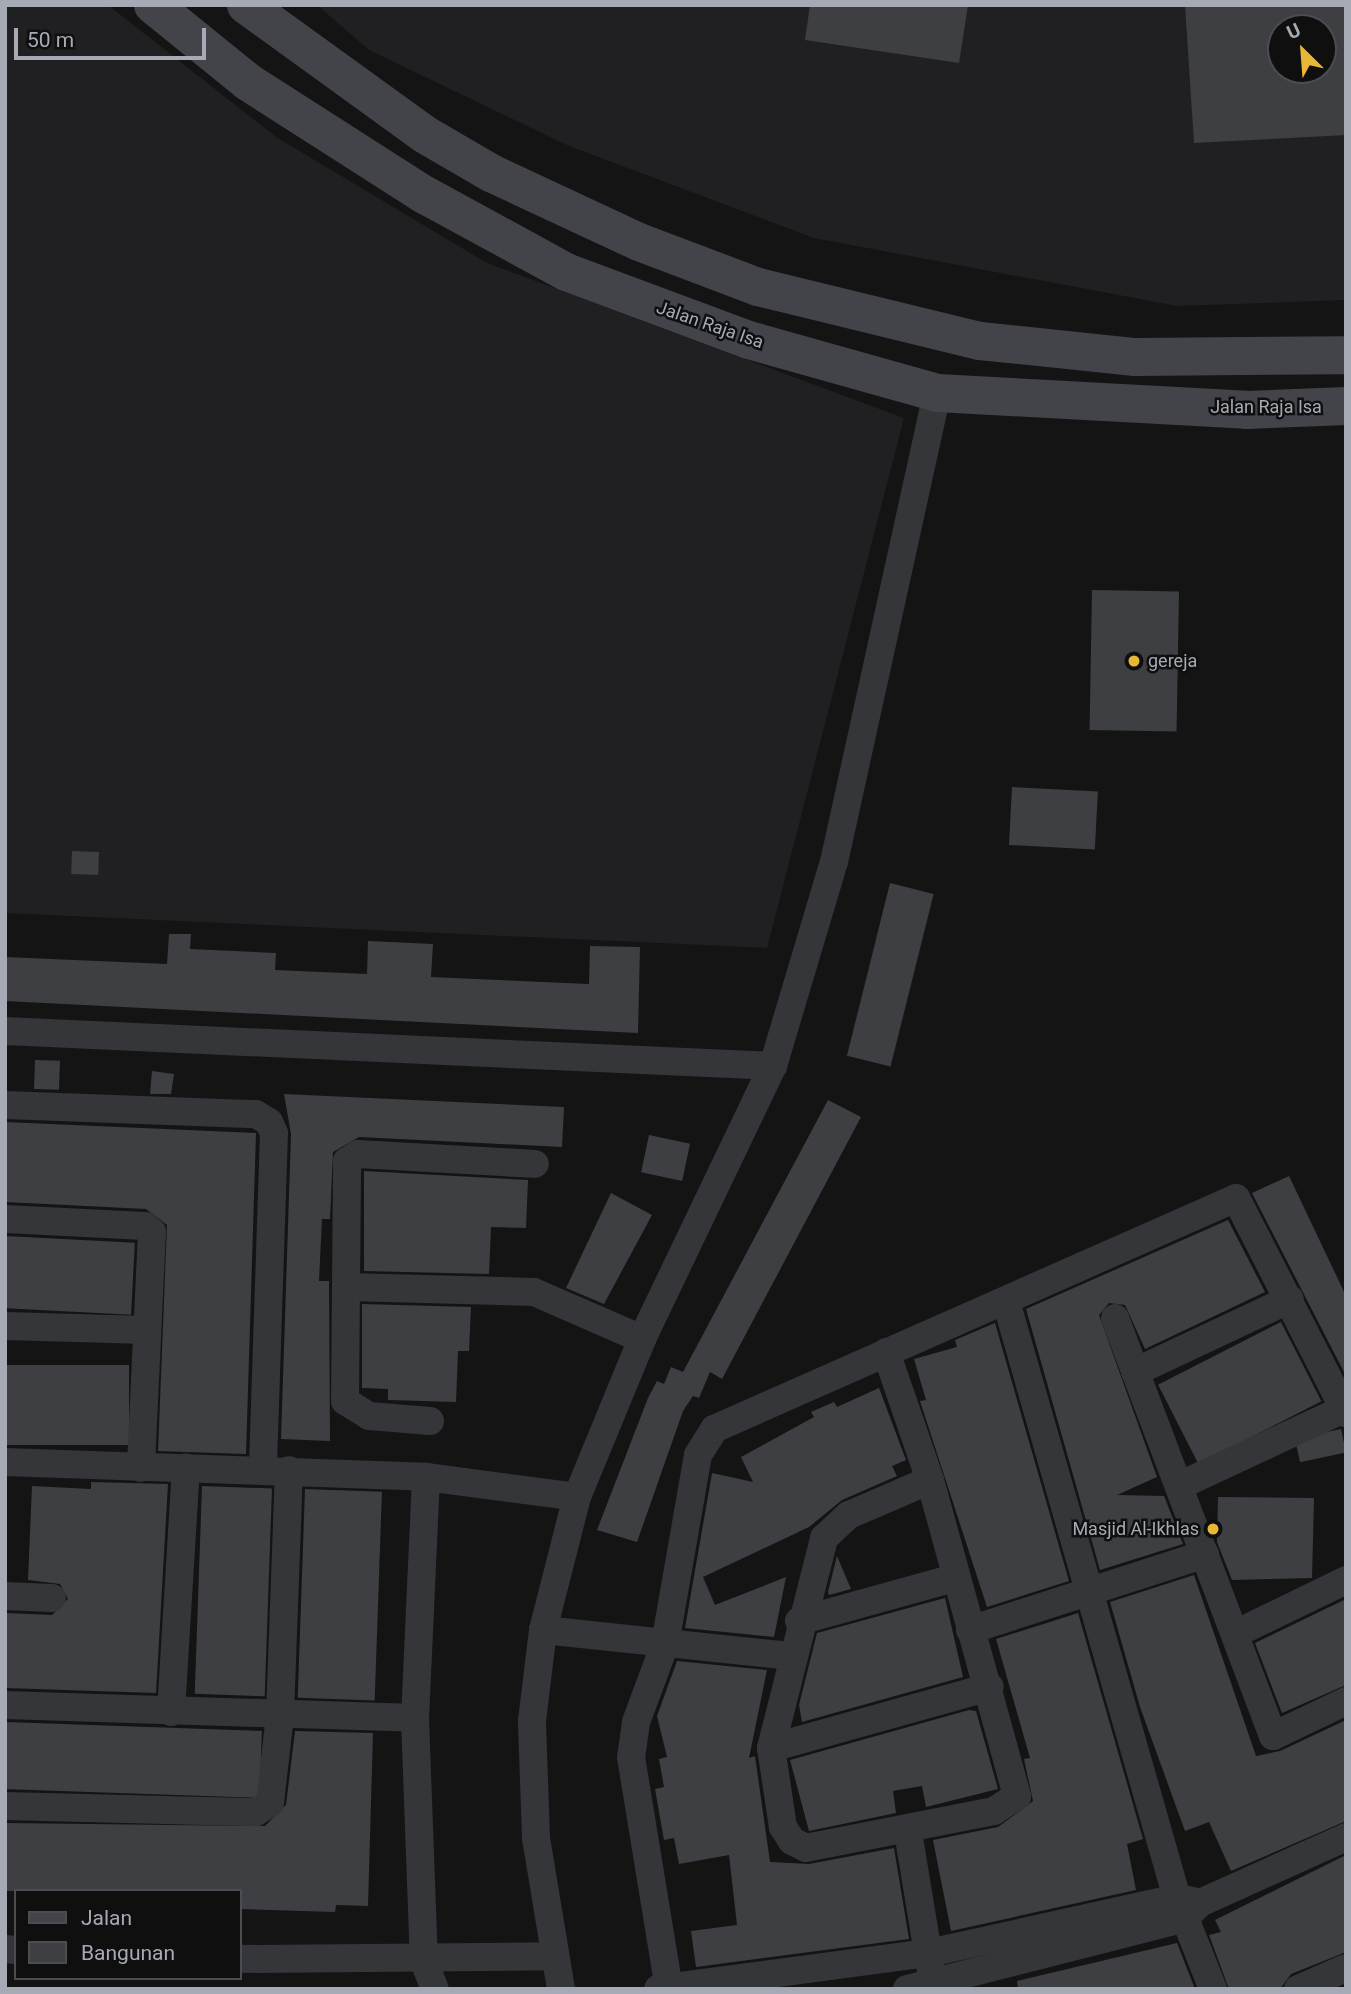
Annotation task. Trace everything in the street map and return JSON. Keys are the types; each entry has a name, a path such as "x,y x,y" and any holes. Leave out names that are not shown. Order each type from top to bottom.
{"main road":[{"name":"Jalan Raja Isa","path":"153,5 248,82 340,144 566,272 749,340 937,393 1247,410 1346,406"},
{"path":"246,5 424,134 491,173 639,242 758,287 928,332 1135,358 1346,355"},
{"path":"1131,405 1135,358"}],"street":[{"path":"562,1989 554,1956 536,1838 531,1721 542,1630 577,1497 642,1339 773,1066 834,862 937,393"},
{"path":"5,1031 773,1066"},
{"path":"5,1105 256,1114 269,1122 274,1133 280,1715 274,1794 256,1812 5,1806"},
{"path":"430,1421 369,1416 345,1401 345,1167 350,1158 358,1154 535,1164"},
{"path":"668,1988 631,1758 636,1722 665,1644 698,1455 706,1438 724,1420 1006,1301 1236,1198 1345,1411 1181,1485"},
{"path":"5,1219 145,1226 155,1238 147,1330 141,1468"},
{"path":"347,1287 534,1292 642,1339"},
{"path":"1135,1372 1290,1299"},
{"path":"1006,1301 1213,1989"},
{"path":"1115,1318 1181,1485 1273,1736 1346,1701"},
{"path":"5,1326 147,1330"},
{"path":"886,1352 930,1480 954,1578 990,1687 1017,1796 994,1811 908,1832 806,1848 792,1841 783,1827 771,1748 799,1621 827,1531 930,1480"},
{"path":"5,1462 141,1468 276,1469 426,1477 577,1497"},
{"path":"171,1712 186,1467"},
{"path":"426,1477 415,1718 424,1961 435,1989"},
{"path":"970,1630 1205,1554"},
{"path":"799,1621 954,1578"},
{"path":"1235,1634 1346,1580"},
{"path":"5,1596 52,1598"},
{"path":"542,1630 791,1656"},
{"path":"771,1748 990,1687"},
{"path":"5,1705 415,1718"},
{"path":"908,1832 929,1953 924,1988 1187,1906 1346,1837"},
{"path":"658,1989 929,1953 1187,1906"},
{"path":"242,1959 424,1961 554,1956"},
{"path":"1298,1989 1339,1977"}],"shaded area":[{"path":"5,5 108,5 276,137 487,263 904,418 767,948 5,913"},
{"path":"317,5 1346,5 1346,300 1177,306 814,238 569,146 369,50"}],"building":[{"path":"810,5 968,5 959,63 805,40"},
{"path":"1185,5 1346,5 1346,135 1194,143"},
{"name":"gereja","path":"1092,590 1179,592 1177,731 1090,730"},
{"path":"1012,787 1098,792 1095,849 1009,845"},
{"path":"72,851 99,852 98,875 71,874"},
{"path":"890,883 934,894 891,1067 847,1056"},
{"path":"169,934 191,934 190,949 276,953 275,970 367,974 368,941 433,944 431,977 589,984 590,946 640,947 638,1033 5,1001 5,957 167,964"},
{"path":"35,1060 60,1061 59,1090 34,1089"},
{"path":"152,1071 174,1074 171,1094 150,1094"},
{"path":"284,1094 564,1107 562,1147 359,1137 333,1152 330,1219 322,1219 319,1281 329,1281 330,1441 281,1439 291,1134"},
{"path":"828,1100 861,1117 722,1379 710,1372 699,1398 693,1396 683,1411 637,1542 597,1530 657,1381 664,1384 671,1367 683,1372"},
{"path":"5,1122 256,1133 246,1454 158,1451 167,1225 146,1209 5,1202"},
{"path":"649,1135 690,1144 682,1181 641,1172"},
{"path":"364,1171 528,1180 526,1228 491,1227 489,1274 364,1271"},
{"path":"1289,1176 1346,1296 1346,1376 1252,1193"},
{"path":"611,1193 652,1215 604,1304 566,1288"},
{"path":"1228,1220 1265,1292 1145,1349 1125,1305 1109,1303 1099,1315 1157,1477 1117,1495 1164,1496 1183,1544 1100,1570 1026,1309"},
{"path":"5,1236 135,1243 131,1315 5,1308"},
{"path":"362,1304 471,1307 469,1351 458,1351 456,1402 388,1400 388,1389 362,1388"},
{"path":"1281,1322 1321,1401 1198,1464 1158,1385"},
{"path":"995,1323 1069,1581 987,1607 920,1401 926,1400 914,1359 957,1347 955,1340"},
{"path":"5,1365 129,1365 129,1445 5,1445"},
{"path":"879,1388 906,1460 892,1466 897,1476 842,1500 809,1527 703,1577 715,1605 786,1577 774,1637 685,1628 712,1473 753,1482 741,1457 814,1417 811,1412 834,1402 837,1407"},
{"path":"1341,1429 1346,1452 1300,1462 1295,1439"},
{"path":"91,1482 168,1484 156,1693 5,1688 5,1613 52,1615 68,1599 60,1584 28,1580 32,1486 91,1489"},
{"path":"202,1486 272,1488 265,1696 195,1694"},
{"path":"305,1489 382,1492 375,1701 298,1698"},
{"path":"1218,1497 1314,1498 1312,1578 1232,1580 1217,1542"},
{"path":"837,1556 851,1589 829,1595 828,1592"},
{"path":"1194,1575 1256,1756 1280,1751 1346,1720 1346,1821 1231,1871 1209,1822 1185,1831 1140,1707 1110,1602"},
{"path":"945,1598 963,1677 802,1722 799,1705 817,1633"},
{"path":"1346,1599 1346,1685 1282,1713 1255,1643"},
{"path":"1078,1613 1143,1839 1127,1844 1136,1890 951,1931 933,1840 998,1827 1033,1801 1024,1759 1030,1758 996,1639"},
{"path":"677,1661 767,1670 749,1758 755,1756 770,1862 809,1864 894,1848 909,1939 696,1967 691,1931 737,1925 729,1855 679,1864 674,1838 664,1840 655,1789 664,1787 659,1759 667,1757 657,1716"},
{"path":"969,1710 976,1711 998,1789 926,1807 922,1786 893,1791 896,1813 809,1831 790,1760"},
{"path":"5,1722 262,1731 260,1798 5,1789"},
{"path":"295,1731 373,1733 368,1906 336,1905 335,1912 242,1909 242,1889 5,1891 5,1823 265,1826 286,1805"},
{"path":"1346,1855 1346,1952 1291,1974 1280,1989 1229,1989 1209,1935 1221,1932 1215,1920"},
{"path":"1177,1943 1195,1989 1018,1989 1017,1981"}],"place":[{"name":"gereja","path":"1134,661"},
{"name":"Masjid Al-Ikhlas","path":"1213,1529"}]}
